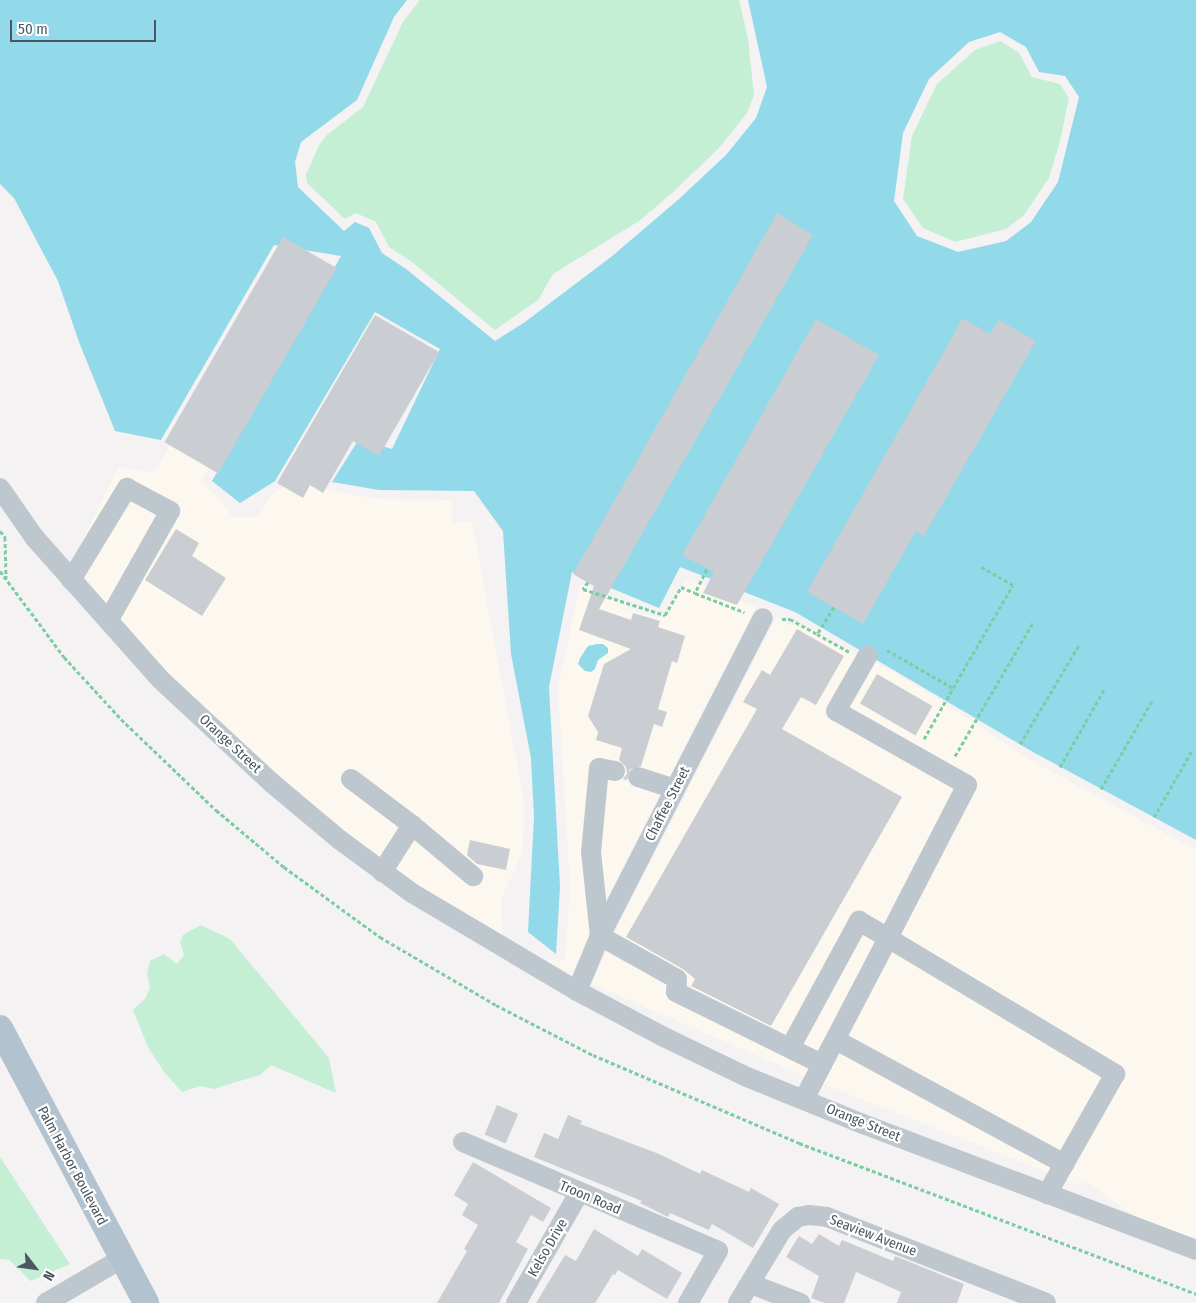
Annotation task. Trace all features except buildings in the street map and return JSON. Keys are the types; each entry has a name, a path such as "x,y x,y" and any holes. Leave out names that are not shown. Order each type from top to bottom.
{"main road":[{"name":"Palm Harbor Boulevard","path":"0,1028 146,1303"}],"street":[{"name":"Orange Street","path":"0,488 34,537 161,680 273,784 340,840 412,893 578,991 664,1037 746,1077 1196,1250"},
{"path":"71,580 126,488 170,511 108,622"},
{"name":"Chaffee Street","path":"578,991 600,936 763,618"},
{"path":"804,1099 967,785 836,711 865,660"},
{"path":"616,771 599,768 592,852 600,936 677,979 676,992 822,1064"},
{"path":"638,777 675,789"},
{"path":"351,779 412,825 473,876"},
{"path":"382,872 412,825"},
{"path":"790,1048 859,921 1115,1074 1047,1194"},
{"path":"836,1040 1064,1164"},
{"name":"Troon Road","path":"463,1142 718,1251 688,1303"},
{"name":"Kelso Drive","path":"516,1303 579,1193"},
{"name":"Seaview Avenue","path":"738,1303 782,1230 798,1217 809,1214 827,1217 1046,1303"},
{"path":"46,1303 121,1259"},
{"path":"751,1284 800,1303"}],"path":[{"path":"0,531 5,537 6,579"},
{"path":"914,755 1013,585 980,566"},
{"path":"588,582 583,589 665,616 680,587 695,593"},
{"path":"834,607 818,634 865,660"},
{"path":"946,773 1034,621"},
{"path":"1020,744 1079,645"},
{"path":"887,648 953,688"},
{"path":"1060,767 1105,688"},
{"path":"1101,789 1152,701"},
{"path":"1154,817 1193,749"}],"shaded area":[{"path":"280,255 321,272 203,479 203,483 222,501 232,517 258,517 271,495 355,430 326,488 331,491 379,499 451,500 453,523 472,522 524,802 523,851 501,899 502,935 418,885 346,833 280,777 169,674 73,567 82,540 119,467 154,473"},
{"path":"687,579 756,607 590,931 572,974 549,963 549,959 559,962 565,958 570,887 558,688 580,584 628,605 627,609 665,619"},
{"path":"777,616 792,627 795,622 891,671 941,701 1023,756 1196,850 1196,1239 1138,1218 1085,1181 1082,1186 818,1082 592,984 610,941"}],"green space":[{"path":"420,0 739,0 748,39 754,95 747,113 718,149 672,193 639,221 553,274 538,300 495,330 412,262 389,247 376,222 356,213 345,219 307,183 306,175 319,145 327,135 363,107 403,22"},
{"path":"1000,41 1019,53 1032,77 1060,84 1069,98 1060,141 1049,178 1024,215 1006,229 955,242 923,228 903,199 912,136 937,84 975,50"},
{"path":"201,925 230,939 329,1058 336,1093 271,1065 260,1075 214,1089 200,1086 182,1092 164,1072 148,1047 133,1010 145,999 150,988 147,973 150,961 164,954 177,964 184,955 180,942 183,935"},
{"path":"0,1157 70,1264 31,1281 9,1260 0,1259"}],"water":[{"path":"0,0 407,0 394,17 357,100 301,142 295,162 298,187 344,231 355,222 369,228 382,253 406,269 495,341 525,322 611,257 679,199 726,155 756,118 767,87 748,0 1196,0 1196,840 1033,752 795,612 680,567 659,608 572,572 549,687 560,886 556,954 528,932 534,817 531,758 511,654 503,531 474,491 379,490 332,482 359,439 392,449 440,349 375,312 275,481 240,503 212,481 341,256 274,245 161,440 115,431 79,342 58,281 14,198 0,184","holes":["1000,32 1026,47 1039,72 1065,76 1079,97 1058,182 1031,222 1006,241 958,252 917,236 894,201 903,133 929,79 969,42"]},
{"path":"603,644 608,648 608,653 598,660 595,669 591,672 585,671 578,664 580,658 588,646"}]}
